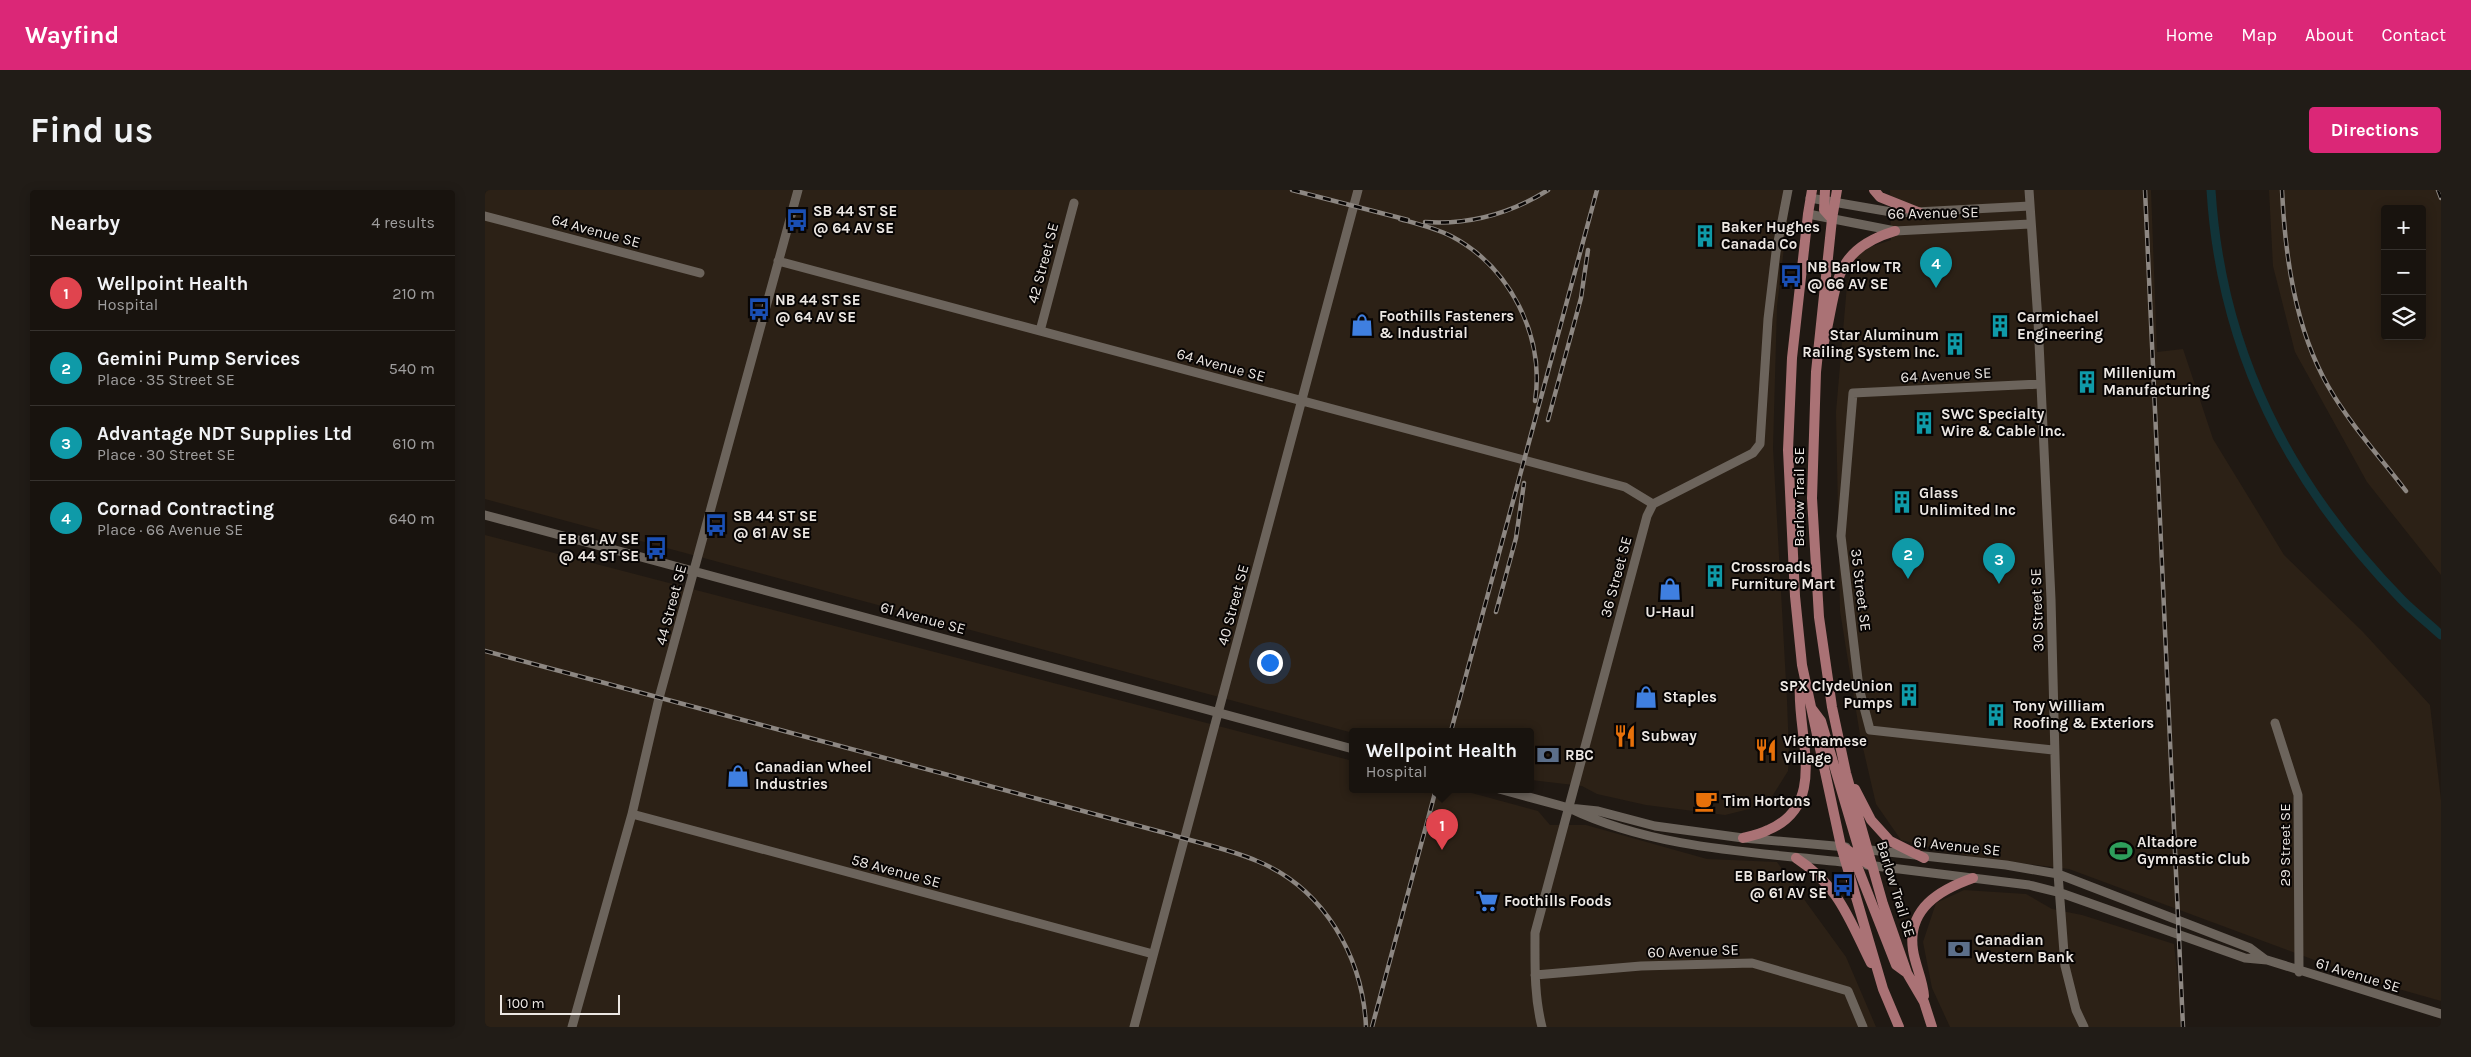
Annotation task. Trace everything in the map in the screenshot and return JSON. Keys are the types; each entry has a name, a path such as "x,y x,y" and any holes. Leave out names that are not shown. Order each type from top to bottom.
{"main road":[{"name":"Barlow Trail SE","path":"1837,190 1832,219 1816,372 1812,498 1819,617 1832,707 1863,849 1872,866 1907,973 1924,1002 1932,1027"},
{"path":"1874,190 1880,197 1920,213"},
{"name":"Barlow Trail SE","path":"1811,194 1792,358 1788,450 1795,596 1802,671 1841,846 1883,990 1899,1027"},
{"path":"1824,195 1824,210 1832,219"},
{"path":"1816,372 1835,288 1843,267 1851,254 1867,240 1895,230"},
{"path":"1743,838 1769,830 1786,819 1798,808 1806,785 1800,687 1802,671"},
{"path":"1809,705 1821,721 1863,849"},
{"path":"1846,773 1871,820 1890,841 1924,858"},
{"path":"1841,846 1852,853 1896,966 1907,973"},
{"path":"1796,858 1828,882 1845,910 1883,990"},
{"path":"1924,1002 1924,992 1913,951 1913,935 1917,917 1926,904 1937,894 1973,878"}],"street":[{"name":"44 Street SE","path":"572,1027 632,814 659,698 798,190"},
{"name":"40 Street SE","path":"1135,1027 1301,400 1359,190"},
{"path":"1653,504 1753,453 1760,444 1768,319 1776,252 1788,190"},
{"name":"30 Street SE","path":"2029,190 2041,384 2051,599 2053,750 2059,874 2065,966 2076,1010 2083,1027"},
{"name":"66 Avenue SE","path":"1811,194 1824,195 1835,202 1897,213 2030,206"},
{"name":"42 Street SE","path":"1039,331 1074,203"},
{"name":"66 Avenue SE","path":"1808,214 1895,230 2030,224"},
{"name":"64 Avenue SE","path":"485,216 699,274"},
{"name":"64 Avenue SE","path":"778,262 1625,487 1653,504"},
{"name":"64 Avenue SE","path":"1853,393 2041,384"},
{"name":"35 Street SE","path":"1853,393 1841,536 1859,688 1870,730 2053,750"},
{"name":"36 Street SE","path":"1542,1027 1538,1011 1535,974 1535,933 1644,525 1653,504"},
{"name":"61 Avenue SE","path":"485,516 1349,748"},
{"name":"29 Street SE","path":"2275,723 2298,795 2299,972"},
{"name":"61 Avenue SE","path":"1514,793 1569,808 1598,811 1655,826 1743,838 1841,846 1924,858 2007,865 2059,874 2250,948 2267,960 2299,972 2421,1010 2441,1014"},
{"name":"61 Avenue SE","path":"1569,808 1596,821 1671,841 1796,858 2029,885 2061,893 2245,958 2267,960"},
{"name":"58 Avenue SE","path":"632,814 1153,954"},
{"name":"60 Avenue SE","path":"1535,974 1641,966 1752,963 1848,991 1863,1027"}],"shaded area":[{"path":"485,190 1791,190 1777,306 1773,448 1787,700 1788,771 1773,795 1749,809 1725,815 1646,805 1597,794 1582,786 1534,780 1534,728 1349,728 1349,732 485,499"},
{"path":"1890,190 2151,190 2157,352 2183,349 2213,439 2284,555 2363,632 2430,705 2441,800 2441,1001 2374,982 2069,869 1971,857 1901,840 1876,804 1860,735 1840,611 1836,412 1847,285 1858,251 1891,240"},
{"path":"2269,190 2441,190 2441,575 2367,482 2295,352 2273,266"},
{"path":"485,535 1349,760 1349,793 1472,793 1538,811 1550,825 1586,825 1707,859 1777,862 1846,957 1876,1027 485,1027"},
{"path":"1964,890 2026,894 2052,909 2082,915 2174,944 2183,1027 1950,1027 1932,988 1923,942 1936,903"}],"waterway":[{"path":"2211,190 2217,249 2229,306 2246,360 2268,412 2295,462 2326,510 2362,556 2402,600 2441,635"}],"railway":[{"path":"1292,190 1408,220"},
{"path":"1425,222 1474,220 1519,206 1548,190"},
{"path":"1452,728 1597,190"},
{"path":"2145,190 2183,1027"},
{"path":"2282,190 2289,266 2307,340 2336,400 2406,491"},
{"path":"2438,190 2441,198"},
{"path":"1400,219 1433,228 1472,249 1506,285 1519,306 1528,328 1534,352 1537,377 1535,401"},
{"path":"1548,420 1581,298 1588,250"},
{"path":"1496,612 1516,538 1524,483"},
{"path":"485,651 1169,834 1257,861 1281,873 1302,888 1320,907 1335,928 1348,951 1357,975 1366,1027"},
{"path":"1372,1027 1435,793"}],"place":[{"name":"SB 44 ST SE @ 64 AV SE","path":"797,220"},
{"name":"Baker Hughes Canada Co","path":"1705,236"},
{"name":"NB Barlow TR @ 66 AV SE","path":"1791,276"},
{"name":"Cornad Contracting","path":"1936,288"},
{"name":"NB 44 ST SE @ 64 AV SE","path":"759,309"},
{"name":"Foothills Fasteners & Industrial","path":"1362,325"},
{"name":"Carmichael Engineering","path":"2000,326"},
{"name":"Star Aluminum Railing System Inc.","path":"1955,344"},
{"name":"Millenium Manufacturing","path":"2087,382"},
{"name":"SWC Specialty Wire & Cable Inc.","path":"1924,423"},
{"name":"Glass Unlimited Inc","path":"1902,502"},
{"name":"SB 44 ST SE @ 61 AV SE","path":"716,525"},
{"name":"EB 61 AV SE @ 44 ST SE","path":"656,548"},
{"name":"Crossroads Furniture Mart","path":"1715,576"},
{"name":"Gemini Pump Services","path":"1908,579"},
{"name":"Advantage NDT Supplies Ltd","path":"1999,584"},
{"name":"U-Haul","path":"1670,589"},
{"name":"SPX ClydeUnion Pumps","path":"1909,695"},
{"name":"Staples","path":"1646,697"},
{"name":"Tony William Roofing & Exteriors","path":"1996,715"},
{"name":"Subway","path":"1625,736"},
{"name":"Vietnamese Village","path":"1766,750"},
{"name":"RBC","path":"1548,755"},
{"name":"Canadian Wheel Industries","path":"738,776"},
{"name":"Tim Hortons","path":"1706,801"},
{"name":"Wellpoint Health","path":"1442,850"},
{"name":"Altadore Gymnastic Club","path":"2121,851"},
{"name":"EB Barlow TR @ 61 AV SE","path":"1843,885"},
{"name":"Foothills Foods","path":"1487,901"},
{"name":"Canadian Western Bank","path":"1959,949"}]}
